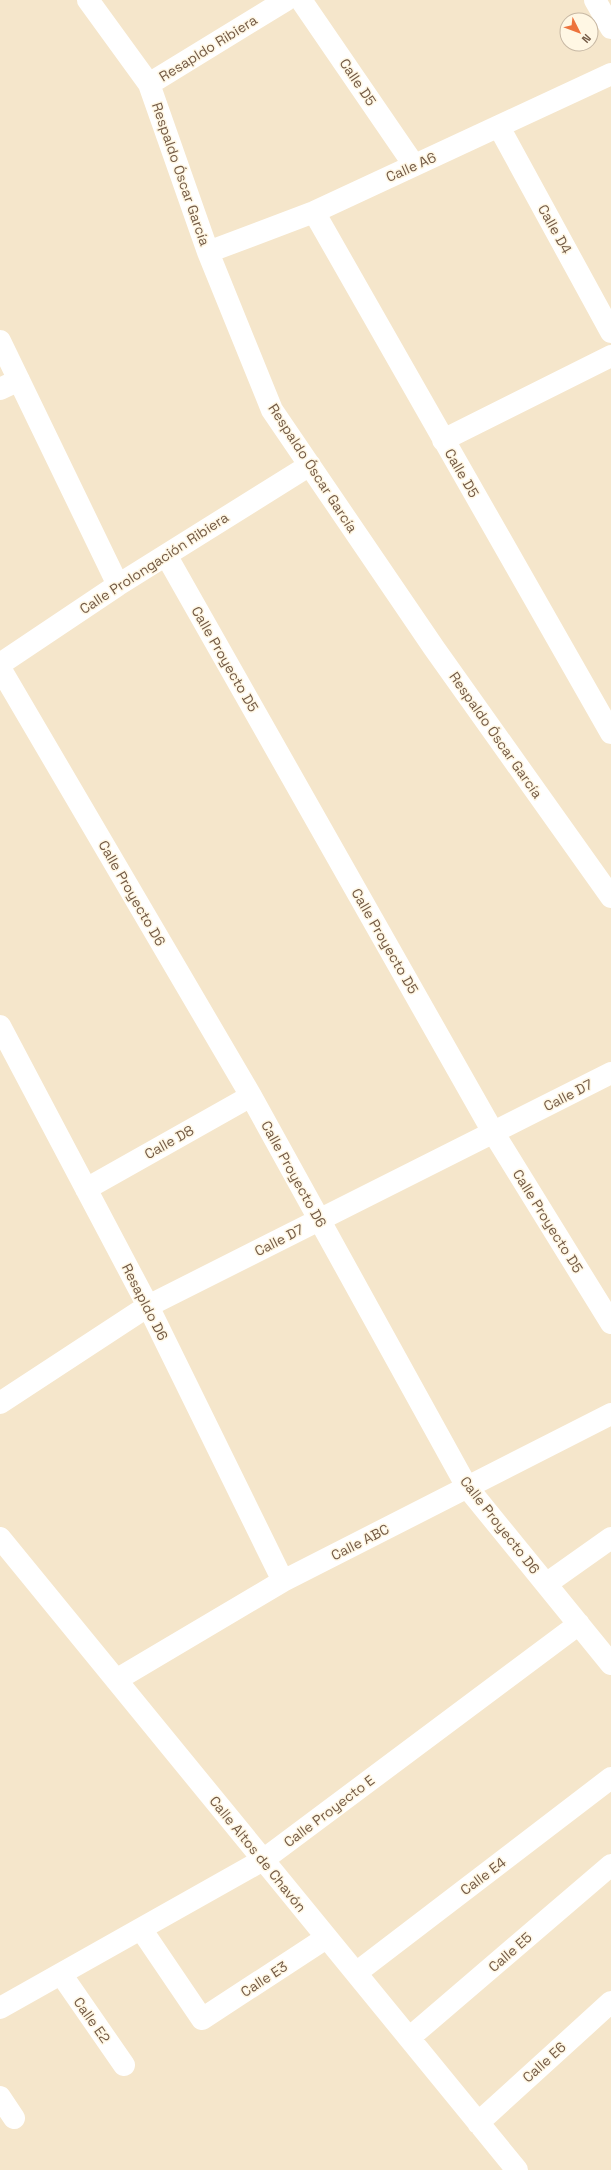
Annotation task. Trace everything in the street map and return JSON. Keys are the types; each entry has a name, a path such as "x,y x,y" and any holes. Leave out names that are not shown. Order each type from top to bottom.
{"street":[{"name":"Respaldo Óscar García","path":"88,0 149,84 208,252 272,410 434,648 611,897"},
{"name":"Resapldo Ribiera","path":"149,84 286,0"},
{"name":"Calle D5","path":"301,0 414,165"},
{"path":"595,0 611,28"},
{"name":"Calle A6","path":"208,252 314,212 611,74"},
{"name":"Calle D4","path":"500,126 611,332"},
{"name":"Calle D5","path":"314,212 611,733"},
{"path":"0,341 9,384 118,585"},
{"path":"443,440 611,356"},
{"name":"Calle Prolongación Ribiera","path":"0,664 166,554 310,465"},
{"name":"Calle Proyecto D5","path":"166,554 493,1132 611,1323"},
{"name":"Calle Proyecto D6","path":"0,668 251,1096 467,1487 611,1664"},
{"name":"Resapldo D6","path":"0,1026 148,1306 283,1581"},
{"name":"Calle D7","path":"0,1404 148,1306 611,1073"},
{"name":"Calle D8","path":"86,1189 251,1096"},
{"name":"Calle ABC","path":"116,1680 283,1581 611,1414"},
{"name":"Calle Altos de Chavón","path":"0,1538 517,2170"},
{"path":"546,1584 611,1538"},
{"name":"Calle Proyecto E","path":"0,2008 263,1860 579,1624"},
{"name":"Calle E4","path":"356,1974 611,1778"},
{"name":"Calle E5","path":"409,2038 611,1865"},
{"name":"Calle E3","path":"141,1929 202,2019 326,1938"},
{"name":"Calle E2","path":"60,1974 124,2065"},
{"name":"Calle E6","path":"478,2122 611,2002"},
{"path":"0,2097 14,2118"}],"shaded area":[{"path":"0,0 611,0 611,2170 0,2170"}]}
